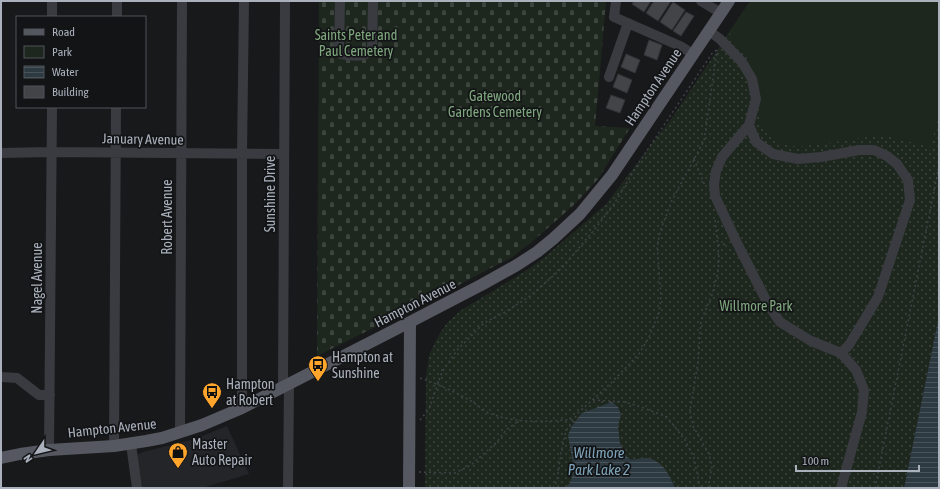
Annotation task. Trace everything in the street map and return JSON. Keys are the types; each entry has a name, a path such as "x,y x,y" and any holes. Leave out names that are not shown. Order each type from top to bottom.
{"main road":[{"name":"Hampton Avenue","path":"1,458 49,450 131,444 162,438 202,425 242,408 410,322 517,265 553,239 580,214 612,175 729,1"},
{"path":"409,488 410,322"}],"street":[{"path":"52,1 52,16"},
{"path":"117,1 117,16"},
{"name":"Robert Avenue","path":"180,433 182,1"},
{"path":"242,408 242,153 244,1"},
{"name":"Sunshine Drive","path":"285,1 284,154 288,488"},
{"path":"340,1 339,50 341,54 349,55 366,55 370,53 372,49 373,1"},
{"path":"616,1 614,17 680,46 693,54"},
{"path":"701,1 721,13"},
{"path":"609,77 628,23"},
{"path":"709,31 720,39 742,62 752,79 756,98 749,125 722,156 716,171 714,184 715,196 765,299 780,322 811,341 841,353 856,370 864,390 862,412 840,488"},
{"name":"Nagel Avenue","path":"49,450 52,108"},
{"path":"114,446 116,108"},
{"path":"749,125 756,142 773,154 798,159 822,157 859,150 874,150 887,156 897,164 908,180 910,200 878,297 850,345 841,353"},
{"name":"January Avenue","path":"1,153 116,152 284,154"},
{"path":"1,378 17,378 39,394 50,395"},
{"path":"131,444 137,488"}],"path":[{"path":"409,435 429,409 442,372 458,349 484,323 507,311 530,296 562,268 594,230 614,204 638,164 712,52 718,49 704,141 672,200 661,229 657,246 660,296 659,313 650,337 639,354 578,413 566,431 560,453 557,481 553,488"},
{"path":"694,159 706,189"},
{"path":"875,488 939,166"},
{"path":"708,488 712,467 709,454 693,426 690,412 698,362 701,321 712,295 718,272 719,258 715,216"},
{"path":"409,375 437,384 488,412 502,417 535,421 575,419"},
{"path":"593,400 625,402 641,406 667,417 685,440 694,458 700,488"},
{"path":"409,472 455,473 471,465 497,442 506,430 520,420"}],"shaded area":[{"path":"227,426 249,474 202,488 142,488 137,456 139,454 195,439"}],"green space":[{"name":"Gatewood Gardens Cemetery","path":"319,1 606,1 595,126 630,128 598,179 575,204 511,258 317,356"},
{"name":"Willmore Park","path":"750,1 939,1 939,316 904,488 425,488 426,377 429,355 440,333 447,323 460,311 527,270 545,257 606,204 674,115"},
{"path":"750,1 939,1 939,111 931,147 882,135 798,147 777,142 761,127 761,97 757,78 746,56 735,47 729,32"}],"water":[{"path":"939,316 939,488 904,488"},
{"name":"Willmore Park Lake 2","path":"612,402 618,407 621,415 618,426 620,443 626,456 631,460 647,458 658,462 665,469 675,488 565,488 570,483 574,470 568,435 572,426 582,413"}],"building":[{"path":"634,1 651,1 644,12 632,4"},
{"path":"654,1 671,1 658,21 646,13"},
{"path":"673,2 685,10 672,30 660,22"},
{"path":"686,12 694,16 681,36 673,31"},
{"path":"649,40 662,45 657,60 644,55"},
{"path":"626,54 640,60 635,73 621,67"},
{"path":"618,74 632,80 627,93 613,87"},
{"path":"611,95 625,100 620,113 606,108"}],"place":[{"name":"Hampton at Sunshine","path":"318,382"},
{"name":"Hampton at Robert","path":"212,409"},
{"name":"Master Auto Repair","path":"178,469"}],"park label":[{"name":"Saints Peter and Paul Cemetery","path":"356,44"}]}
